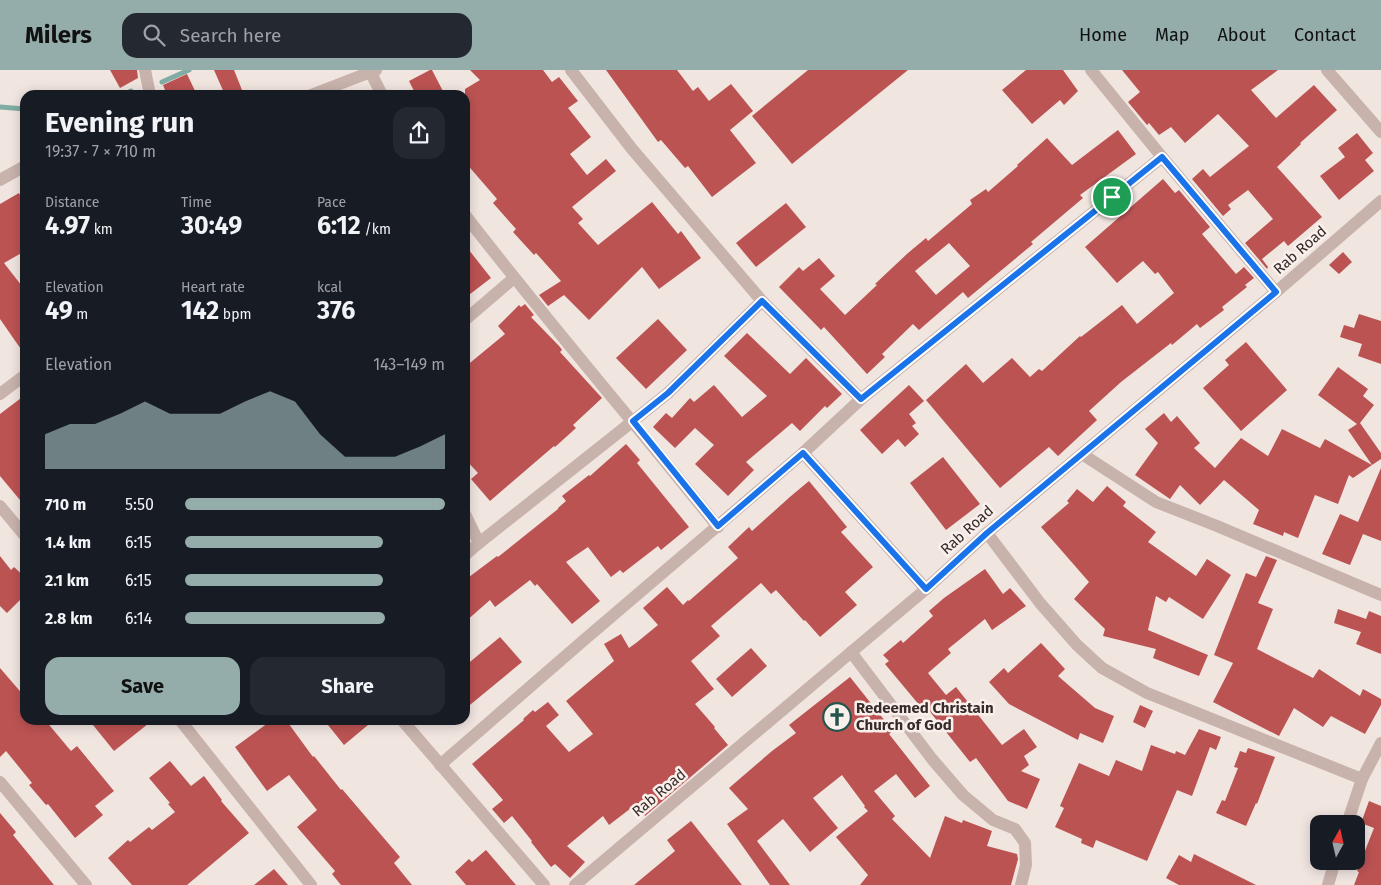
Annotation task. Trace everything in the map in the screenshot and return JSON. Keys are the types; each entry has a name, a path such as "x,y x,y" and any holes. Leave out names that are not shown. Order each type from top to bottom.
{"street":[{"path":"146,70 149,90"},
{"path":"572,70 632,149 762,301 861,399"},
{"path":"1091,70 1276,292"},
{"path":"1328,70 1381,132"},
{"path":"324,90 373,71 380,90"},
{"path":"440,765 803,453 861,399 1162,157"},
{"path":"0,180 20,169"},
{"name":"Rab Road","path":"575,885 926,589 987,533 1276,292 1381,201"},
{"path":"470,221 514,278 718,526"},
{"path":"470,316 514,278"},
{"path":"470,551 668,393 762,301"},
{"path":"0,394 20,380"},
{"path":"803,453 926,589"},
{"path":"1082,454 1156,502 1381,596"},
{"path":"0,506 20,530"},
{"path":"470,524 479,543"},
{"path":"987,533 1040,603 1077,645 1102,668 1147,692 1362,779"},
{"path":"851,652 932,758 963,795 993,820 1015,829 1025,843 1026,865 1022,884"},
{"path":"184,725 311,885"},
{"path":"406,725 544,885"},
{"path":"1351,815 1362,779 1381,743"},
{"path":"0,782 86,885"},
{"path":"1328,885 1332,870"}],"building":[{"path":"110,70 137,70 138,78 120,88"},
{"path":"214,70 234,70 242,90 223,90"},
{"path":"432,70 442,90 414,90 409,81"},
{"path":"470,70 543,70 552,82 559,77 578,101 568,108 591,137 570,154 587,175 606,159 616,171 572,207 583,219 578,223 598,245 652,202 678,234 681,231 701,258 659,289 642,267 589,320 564,295 548,306 539,295 561,281 536,253 534,255 513,232 516,229 493,203 497,199 470,168 470,90 465,89 480,80"},
{"path":"606,70 677,70 693,91 698,87 709,101 731,84 753,111 730,130 756,163 712,197 688,166 685,168 661,140 658,142"},
{"path":"808,70 908,70 792,164 752,116"},
{"path":"1026,70 1063,70 1078,91 1064,105 1060,100 1032,124 1002,90"},
{"path":"1122,70 1278,70 1251,90 1276,118 1314,85 1337,110 1300,143 1277,167 1322,217 1288,246 1284,241 1262,259 1268,267 1267,269 1245,243 1273,219 1248,190 1228,205 1231,209 1223,216 1192,179 1203,169 1210,177 1249,146 1218,114 1185,143 1171,127 1159,135 1149,123 1147,125 1128,102 1140,92"},
{"path":"187,74 195,90 165,90 163,85"},
{"path":"1118,130 1136,154 1080,195 1083,198 1031,242 1033,244 968,298 963,292 919,330 913,324 882,354 885,357 867,374 824,327 821,330 779,287 799,267 803,271 819,258 835,276 820,289 845,315 908,253 926,238 928,241 972,204 970,200 986,189 988,192 1047,138 1072,165","holes":["949,243 970,266 936,295 915,271"]},
{"path":"1357,133 1373,153 1365,160 1374,171 1339,200 1320,176 1345,157 1338,148"},
{"path":"1163,179 1175,193 1179,190 1210,227 1202,234 1236,274 1244,267 1254,278 1245,285 1247,287 1222,307 1224,310 1200,328 1197,324 1172,345 1171,343 1121,382 1089,411 1097,420 1058,456 1049,447 1000,488 926,400 966,364 983,383 1012,358 1030,377 1039,369 1042,371 1080,336 1122,305 1137,324 1174,293 1158,272 1155,274 1143,261 1117,283 1085,247"},
{"path":"19,193 20,254 4,263 20,284 20,348 0,319 0,204"},
{"path":"786,203 806,227 756,267 736,243"},
{"path":"470,251 491,278 470,294"},
{"path":"1343,252 1352,262 1339,274 1329,265"},
{"path":"525,304 534,315 531,317 560,347 562,350 560,352 602,398 573,425 576,428 490,501 471,479 478,473 470,464 470,363 505,334 498,326 519,305 521,307"},
{"path":"1359,314 1381,321 1381,364 1358,356 1362,344 1340,337 1344,325 1354,328"},
{"path":"658,319 687,350 646,389 616,358"},
{"path":"747,333 790,374 806,358 842,394 827,408 825,406 800,431 792,423 746,462 754,470 728,496 695,464 714,445 695,428 675,448 653,427 666,413 672,418 690,398 694,402 714,385 742,417 767,396 724,356"},
{"path":"1246,342 1287,390 1241,431 1203,388 1229,365 1225,360"},
{"path":"1338,367 1368,389 1363,396 1374,405 1360,423 1381,453 1381,459 1372,465 1348,430 1357,424 1318,395"},
{"path":"909,385 924,401 909,414 916,423 912,426 919,434 905,447 898,439 882,454 860,430"},
{"path":"20,399 20,500 0,476 0,414"},
{"path":"1164,413 1171,422 1177,416 1200,443 1194,448 1215,468 1241,438 1268,456 1282,429 1320,448 1325,439 1372,465 1353,478 1349,475 1338,504 1315,495 1298,538 1284,532 1283,536 1253,524 1259,510 1224,480 1200,505 1180,485 1170,499 1135,475 1158,443 1145,429"},
{"path":"626,444 640,460 637,463 689,527 661,550 658,546 623,573 620,570 611,577 588,547 566,562 600,601 572,624 537,584 535,586 530,580 495,607 490,600 470,618 470,576 498,557 558,509 566,501 562,496 590,476"},
{"path":"943,457 980,504 946,530 910,483"},
{"path":"1381,468 1381,541 1363,534 1350,565 1322,554 1340,514 1358,522"},
{"path":"809,481 847,527 841,532 873,567 845,592 857,605 820,637 776,590 771,594 761,583 711,626 720,636 691,661 714,689 695,704 728,745 645,816 635,805 609,825 603,816 567,846 585,862 570,878 555,864 551,867 512,816 504,823 492,809 503,800 472,764 524,720 533,710 535,712 548,702 559,715 546,726 569,752 593,734 566,701 614,661 604,644 621,634 629,648 658,625 643,608 667,587 683,605 689,601 738,558 728,547 749,527 752,531"},
{"path":"1107,486 1126,502 1123,506 1156,532 1148,542 1196,576 1207,559 1231,575 1203,619 1169,597 1166,602 1156,596 1148,630 1208,655 1199,676 1153,658 1156,649 1103,636 1105,629 1074,599 1089,582 1041,527 1069,503 1067,501 1077,489 1093,502"},
{"path":"0,556 11,570 14,567 20,572 20,600 7,613 0,606"},
{"path":"1266,556 1277,560 1258,603 1273,609 1257,649 1313,678 1319,669 1360,696 1363,689 1381,699 1381,705 1365,734 1331,716 1323,727 1294,708 1279,736 1213,702 1233,663 1214,655 1246,573 1256,577"},
{"path":"985,569 1003,594 1010,588 1026,606 992,630 985,619 948,649 951,653 928,673 946,695 956,687 1002,745 1024,729 1037,747 1024,756 1029,765 1021,771 1040,779 1027,809 1008,801 976,758 970,762 923,703 920,706 885,664 889,661 883,655 901,640 903,643 933,616 929,611 944,598"},
{"path":"1338,609 1366,619 1369,611 1381,616 1381,654 1356,644 1361,632 1334,623"},
{"path":"500,637 522,662 470,705 470,662"},
{"path":"1041,643 1065,669 1058,676 1095,708 1114,716 1103,743 1080,733 1078,740 1009,704 989,682 1004,668 1008,673"},
{"path":"751,648 767,666 732,697 716,679"},
{"path":"0,668 20,691 20,725 49,725 71,751 77,746 114,791 95,806 103,815 75,838 48,804 46,805 29,785 32,783 6,751 0,757"},
{"path":"850,677 893,731 889,734 930,786 915,798 896,774 874,791 895,816 892,819 930,858 945,816 962,823 963,820 992,831 987,846 1017,854 1018,859 1011,885 860,885 868,875 836,837 868,811 842,775 813,798 838,828 810,852 783,819 757,841 790,885 770,885 727,824 748,809 729,788 796,733 789,725"},
{"path":"1140,705 1153,711 1145,728 1133,722"},
{"path":"93,725 147,725 114,751"},
{"path":"265,725 290,725 313,757 400,857 394,863 412,885 341,885 332,874 335,871 297,827 317,810 289,775 267,791 235,747"},
{"path":"328,725 368,725 344,745"},
{"path":"1199,729 1221,737 1216,750 1210,747 1192,796 1177,790 1147,861 1096,840 1093,848 1081,843 1082,839 1055,827 1064,808 1060,806 1079,763 1109,776 1116,760 1142,771 1151,745 1175,754 1176,751 1185,755"},
{"path":"1248,748 1275,757 1257,804 1246,826 1216,813 1222,800 1225,801 1238,768 1234,767 1240,751 1246,753"},
{"path":"170,761 191,786 204,776 221,801 249,833 187,885 132,885 108,858 128,840 130,842 149,827 152,830 175,812 149,778"},
{"path":"1369,801 1381,806 1381,885 1354,885 1359,872 1357,870 1365,870 1365,851 1374,828 1365,825 1364,815"},
{"path":"0,813 16,832 13,835 54,885 0,885"},
{"path":"691,821 742,885 634,885 675,851 667,840"},
{"path":"486,850 516,885 466,885 455,872 469,859 472,862"},
{"path":"1194,854 1256,885 1179,885 1166,878 1179,855 1191,862"},
{"path":"274,869 288,885 254,885"}],"waterway":[{"path":"162,82 189,70"},
{"path":"0,107 20,109"}],"place":[{"name":"Redeemed Christain Church of God","path":"837,717"}],"route":[{"path":"1162,157 1276,292 987,533 926,589 803,453 718,526 633,421 668,393 762,301 861,399 1112,197 1162,157"}]}
